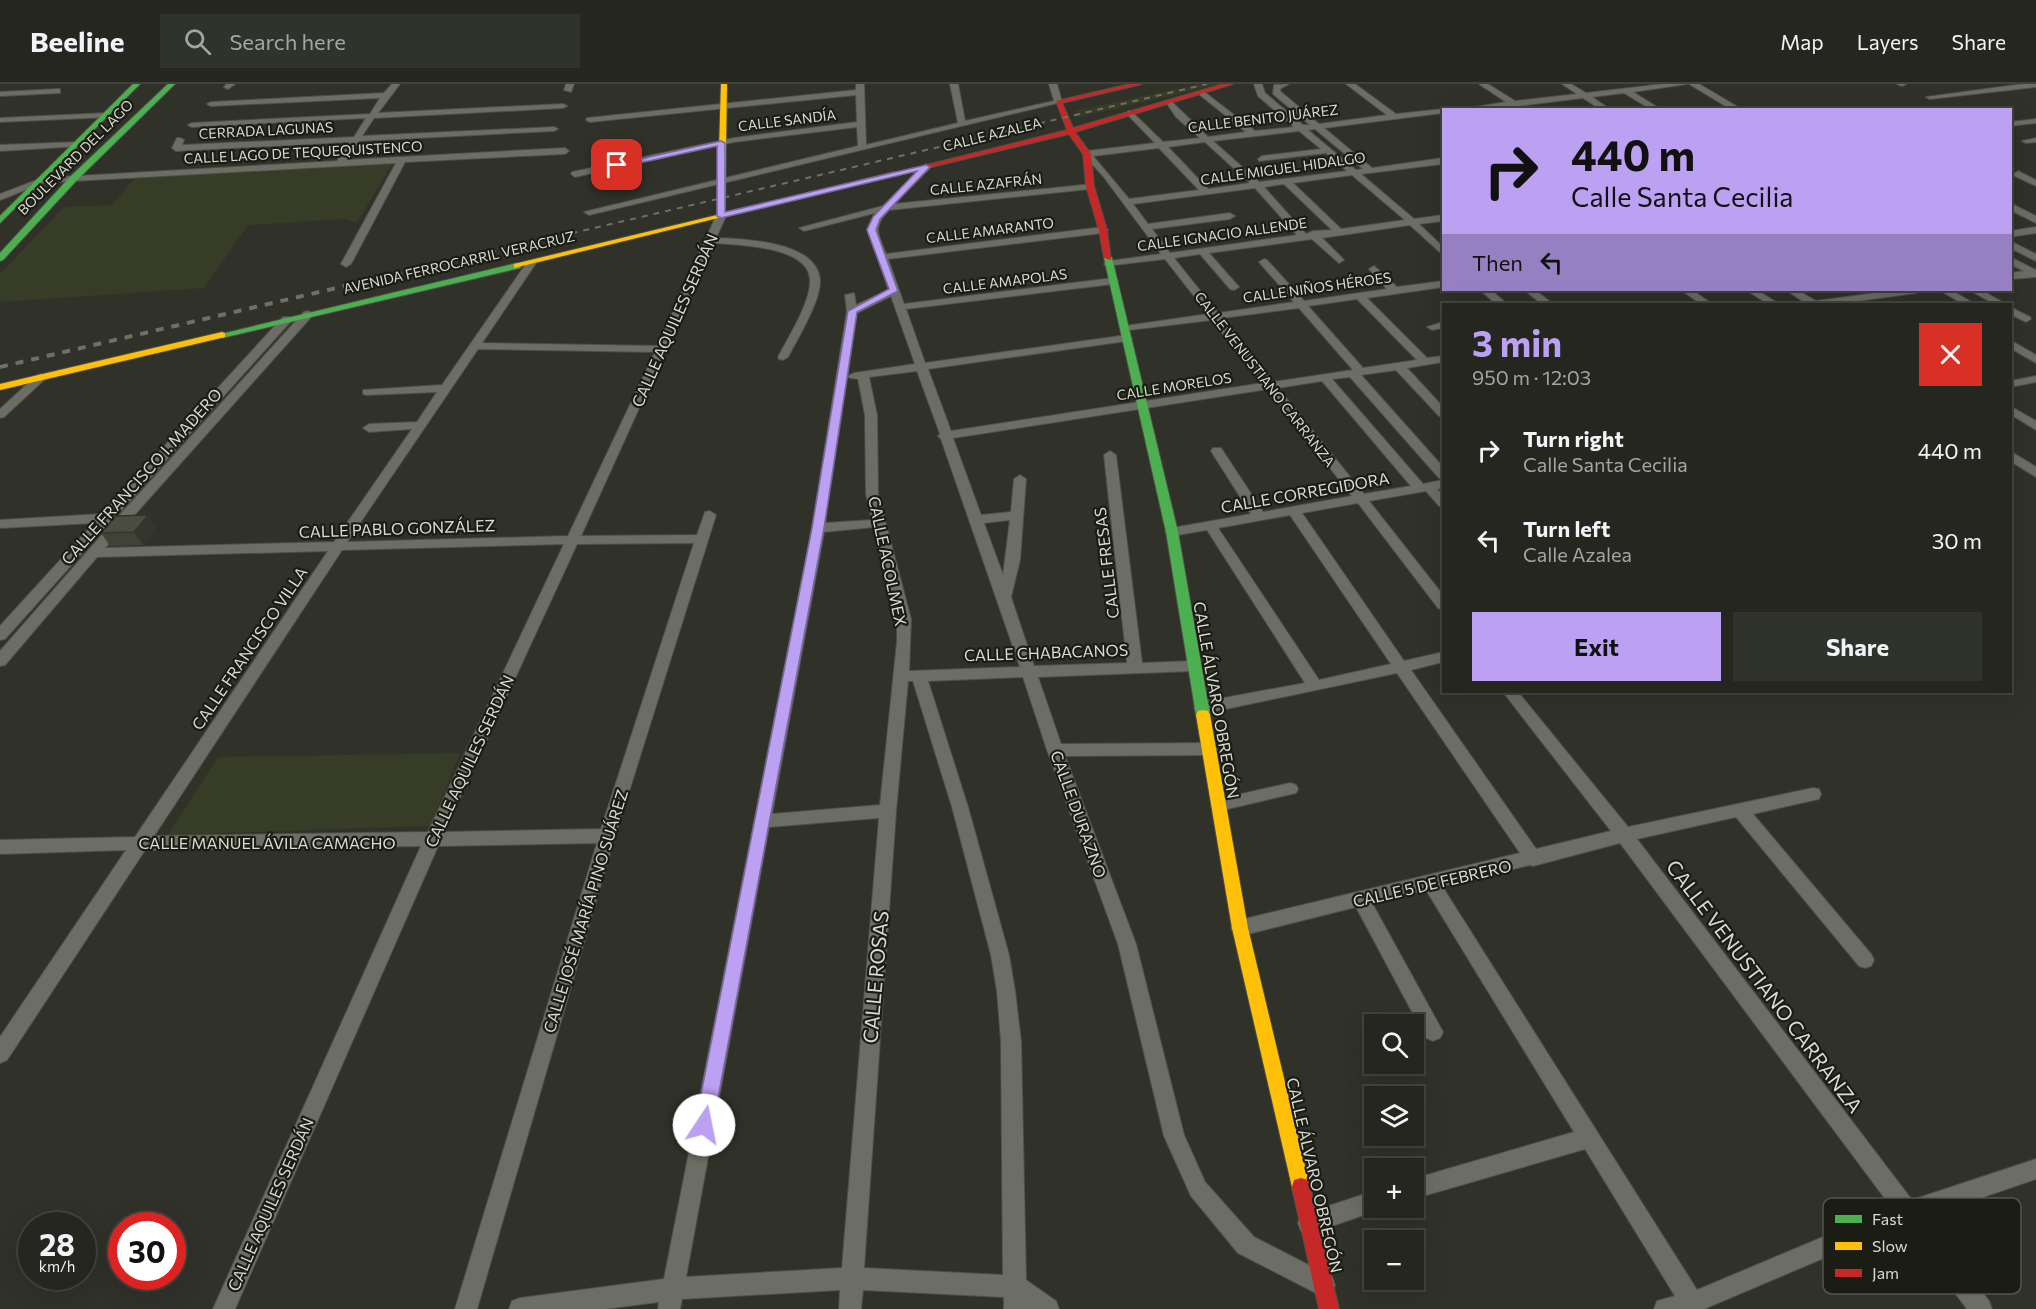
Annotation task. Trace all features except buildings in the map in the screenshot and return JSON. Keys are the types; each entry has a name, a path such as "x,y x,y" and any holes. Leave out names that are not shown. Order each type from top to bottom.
{"street":[{"name":"BOULEVARD DEL LAGO","path":"0,220 42,181 137,84"},
{"name":"BOULEVARD DEL LAGO","path":"1,256 74,178 172,84"},
{"path":"340,163 371,116 396,84"},
{"path":"721,216 724,84"},
{"path":"954,84 962,124"},
{"path":"1053,84 1058,102"},
{"path":"589,212 1139,84"},
{"name":"CALLE AZALEA","path":"894,291 872,230 876,218 926,167 1071,131 1230,84"},
{"path":"1258,84 1261,94 1412,222 1442,251"},
{"path":"1285,84 1276,87 1276,92 1370,170"},
{"path":"1350,84 1394,117"},
{"path":"1483,84 1518,108"},
{"path":"1566,84 1604,108"},
{"path":"1614,84 1655,108"},
{"path":"1485,108 1683,84"},
{"path":"1693,84 1735,108"},
{"path":"50,98 65,85"},
{"path":"1930,97 2034,85"},
{"path":"590,120 860,88 862,148"},
{"path":"386,95 213,101 195,122 563,108 568,90"},
{"path":"0,94 57,91"},
{"path":"1203,93 1252,133"},
{"name":"CALLE ÁLVARO OBREGÓN","path":"1058,102 1071,131 1086,154 1090,186 1103,230 1141,406 1172,532 1240,928 1329,1309"},
{"path":"1170,102 1179,115 1208,138 1308,235 1339,260"},
{"path":"1131,112 1158,144 1206,192"},
{"name":"CALLE BENITO JUÁREZ","path":"1086,154 1442,112"},
{"path":"0,120 107,115"},
{"path":"2012,124 2036,122"},
{"name":"CALLE SANDÍA","path":"576,174 721,143 861,124"},
{"name":"CERRADA LAGUNAS","path":"178,144 357,139 554,129"},
{"path":"2026,141 2036,140"},
{"path":"0,148 78,144"},
{"name":"CALLE LAGO DE TEQUEQUISTENCO","path":"0,197 42,181 74,178 565,151"},
{"path":"1262,159 1326,151"},
{"name":"CALLE VENUSTIANO CARRANZA","path":"1086,154 1127,202 1167,256 1218,317 1269,386 1442,604"},
{"path":"346,264 402,160"},
{"name":"CALLE MIGUEL HIDALGO","path":"1127,202 1442,161"},
{"name":"AVENIDA FERROCARRIL VERACRUZ","path":"0,387 926,167"},
{"path":"2018,174 2036,183"},
{"name":"CALLE IGNACIO ALLENDE","path":"1286,182 1338,231"},
{"name":"CALLE AZAFRÁN","path":"804,228 886,208 1090,186"},
{"path":"2012,207 2036,219"},
{"name":"CALLE AQUILES SERDÁN","path":"224,1309 432,841 662,349 721,216"},
{"path":"1146,227 1230,216"},
{"name":"CALLE IGNACIO ALLENDE","path":"1109,264 1442,218"},
{"name":"CALLE AMARANTO","path":"880,257 1103,230"},
{"path":"2012,234 2036,230"},
{"path":"711,240 756,243 785,250 802,259 814,270 816,281 804,314 783,357"},
{"path":"2012,245 2036,258"},
{"path":"1202,251 1234,287"},
{"path":"2012,261 2035,273"},
{"name":"CALLE FRANCISCO VILLA","path":"0,1054 338,546 531,262"},
{"path":"1264,262 1303,305 1442,475"},
{"path":"1374,269 1395,291"},
{"path":"2012,276 2035,273"},
{"name":"CALLE AMAPOLAS","path":"901,307 1113,281"},
{"name":"CALLE NIÑOS HÉROES","path":"842,378 1126,334 1218,317 1442,284"},
{"path":"670,1299 818,528 842,378 851,303 894,291"},
{"name":"CALLE DURAZNO","path":"894,291 944,436 1004,597 1055,750 1127,944 1174,1136 1197,1189 1246,1245 1324,1285"},
{"path":"1486,291 1501,303"},
{"path":"1530,291 1547,303"},
{"path":"1688,291 1706,303"},
{"path":"1753,291 1772,303"},
{"path":"1793,291 1811,303"},
{"path":"1824,303 1901,291"},
{"path":"1946,291 1968,303"},
{"path":"1976,291 1999,303"},
{"path":"1361,297 1425,362"},
{"path":"2012,311 2026,319"},
{"name":"CALLE FRANCISCO I. MADERO","path":"0,662 93,553 308,314"},
{"name":"CALLE FRANCISCO I. MADERO","path":"0,635 287,319"},
{"path":"2012,345 2036,360"},
{"path":"474,346 662,349"},
{"name":"CALLE MORELOS","path":"944,436 1442,359"},
{"path":"1399,366 1442,413"},
{"name":"CALLE ACOLMEX","path":"863,375 872,415 872,494 904,619 899,676"},
{"path":"0,414 41,377"},
{"path":"1325,378 1424,488 1442,502"},
{"path":"2013,381 2036,379"},
{"path":"367,392 445,388"},
{"path":"2012,410 2036,426"},
{"path":"369,428 420,425"},
{"path":"1217,451 1259,516"},
{"name":"CALLE FRESAS","path":"1110,455 1135,667"},
{"path":"2012,456 2036,473"},
{"path":"1004,597 1013,560 1020,479"},
{"name":"CALLE CORREGIDORA","path":"1172,532 1442,484"},
{"path":"1294,511 1533,859"},
{"path":"976,520 1017,514"},
{"name":"CALLE JOSÉ MARÍA PINO SUÁREZ","path":"466,1309 607,836 710,515"},
{"path":"0,524 125,517"},
{"path":"818,528 879,523"},
{"path":"1210,525 1315,686"},
{"name":"CALLE PABLO GONZÁLEZ","path":"93,553 572,540 702,539"},
{"path":"1203,708 1442,657"},
{"name":"CALLE CHABACANOS","path":"899,676 1194,666"},
{"name":"CALLE ROSAS","path":"851,1278 899,676"},
{"path":"919,676 960,807 1000,955 1011,1041 1015,1309"},
{"name":"CALLE VENUSTIANO CARRANZA","path":"1511,693 1624,835 1896,1198"},
{"path":"1055,750 1209,749"},
{"path":"1219,805 1290,789"},
{"name":"CALLE 5 DE FEBRERO","path":"1240,928 1533,859 1624,835 1813,794"},
{"path":"1740,810 1865,960"},
{"path":"763,821 888,811"},
{"name":"CALLE MANUEL ÁVILA CAMACHO","path":"0,847 141,842 432,841 607,836"},
{"path":"1431,883 1692,1303"},
{"path":"1361,900 1433,1032"},
{"path":"1424,1186 1589,1138"},
{"path":"1949,1198 2036,1169"},
{"path":"1309,1223 1364,1205"},
{"path":"1665,1309 1692,1303 1823,1248"},
{"path":"850,1309 851,1278"},
{"path":"520,1309 670,1299 851,1278 1016,1287 1048,1309"},
{"name":"CALLE VENUSTIANO CARRANZA","path":"1970,1294 1982,1309"}],"shaded area":[{"path":"1200,84 1221,84 1079,117 1074,111"},
{"path":"392,164 357,223 344,219 248,225 204,288 0,302 0,274 64,207 112,205 135,178"},
{"path":"460,753 430,826 168,835 218,757"}],"railway":[{"path":"373,280 1207,84"},
{"path":"0,367 379,278"}],"traffic: fast":[{"path":"0,221 137,84"},
{"path":"0,258 74,178 172,84"},
{"path":"1108,258 1172,532 1203,715"},
{"path":"222,335 517,266"}],"traffic: slow":[{"path":"721,216 724,84"},
{"path":"517,266 894,174"},
{"path":"0,387 222,335"},
{"path":"1203,715 1240,928 1301,1187"}],"traffic: jam":[{"path":"1108,258 1103,230 1090,186 1087,154 1071,131 1058,102 1139,84"},
{"path":"894,174 1071,131 1230,84"},
{"path":"1301,1187 1329,1309"}],"route":[{"path":"617,165 721,143 721,216 926,167 876,218 872,230 894,291 852,311 818,528 704,1125"}]}
